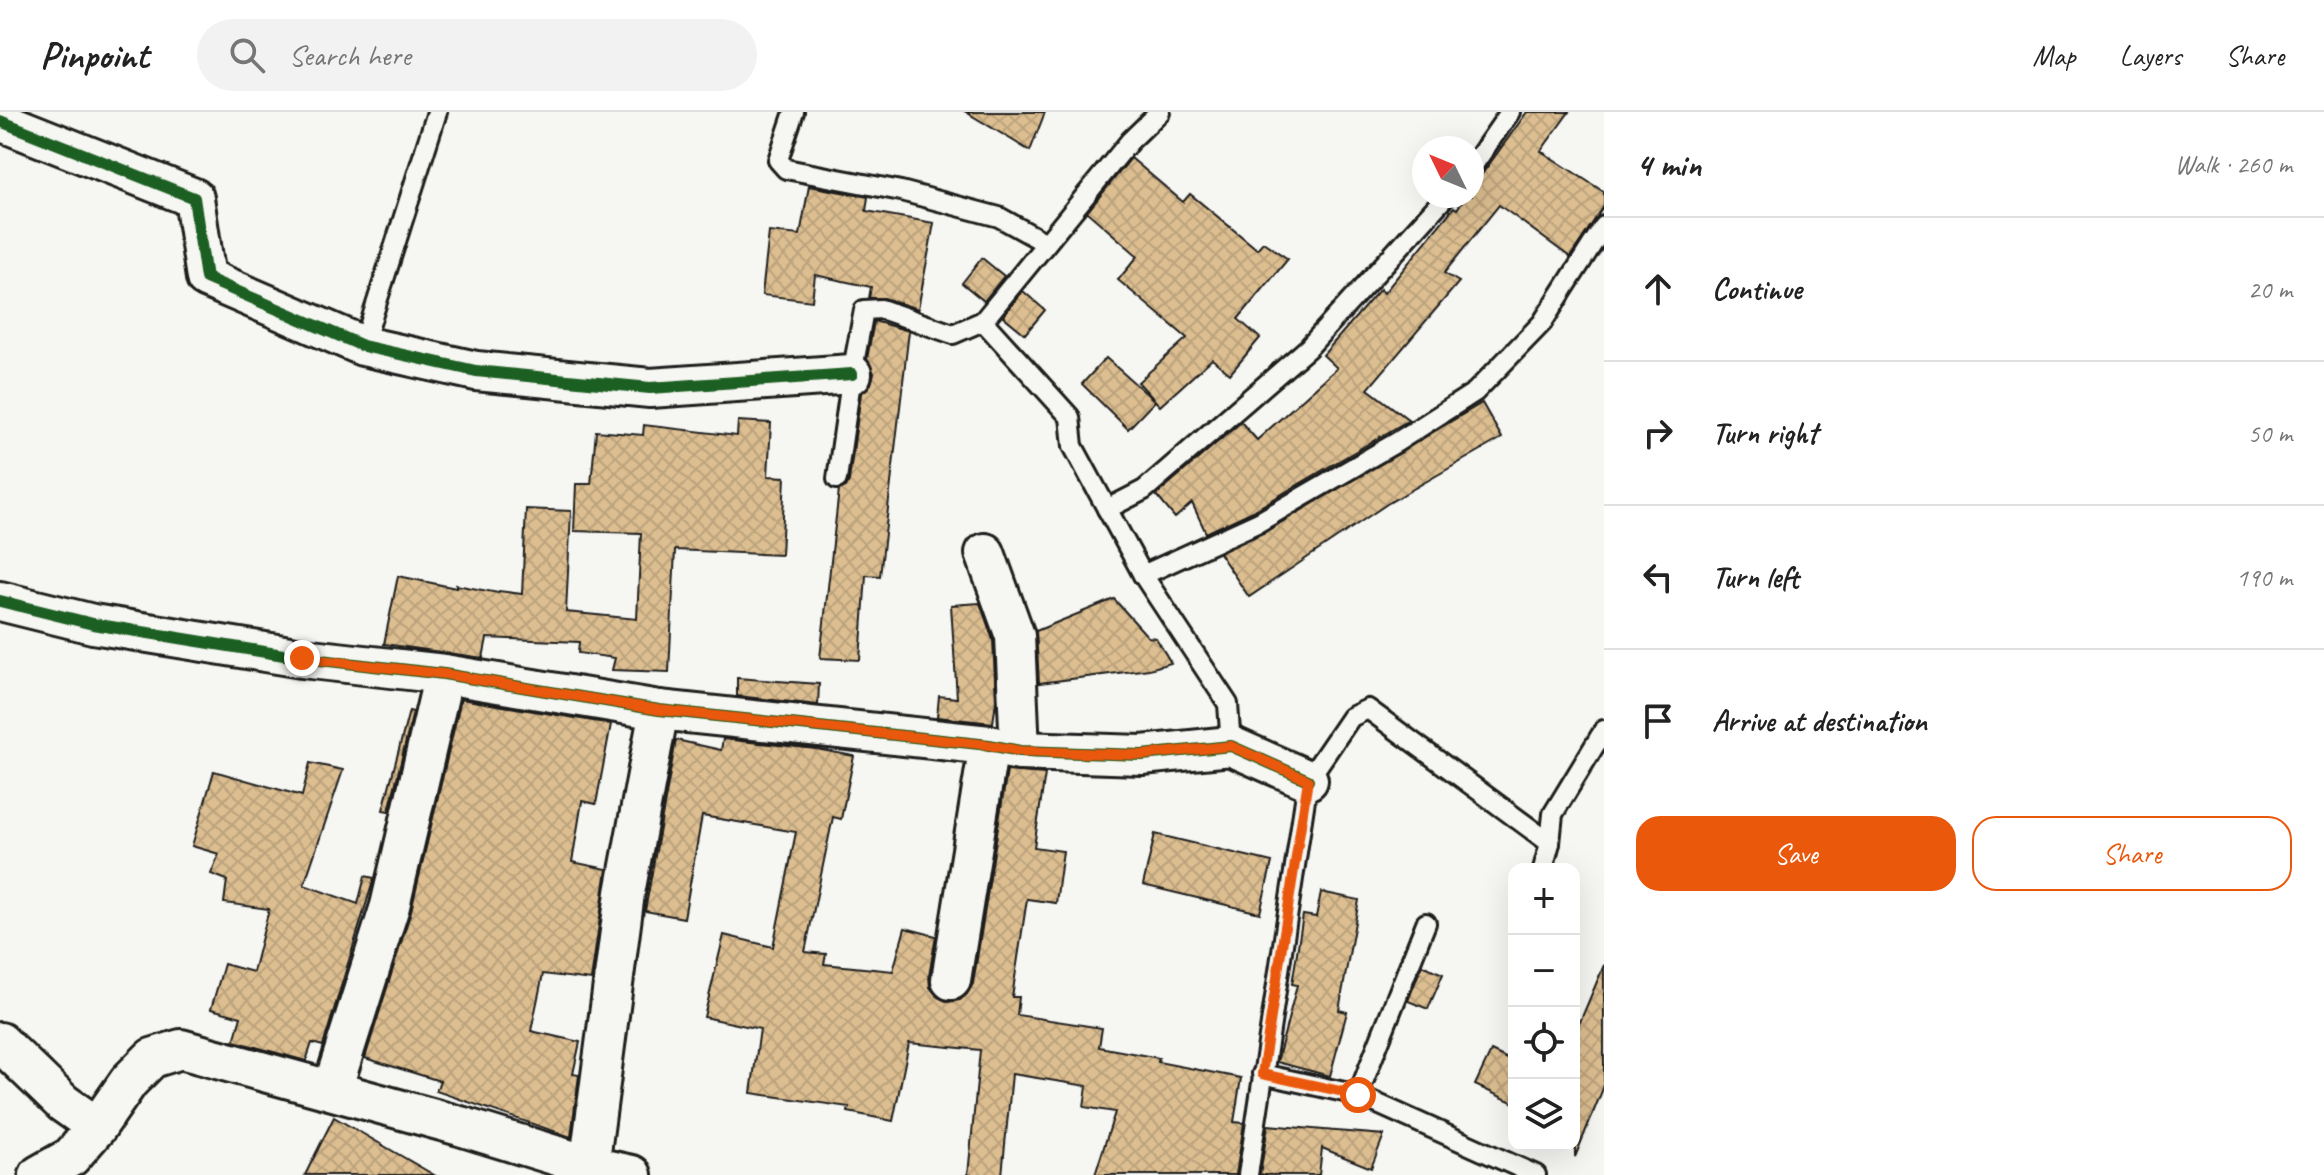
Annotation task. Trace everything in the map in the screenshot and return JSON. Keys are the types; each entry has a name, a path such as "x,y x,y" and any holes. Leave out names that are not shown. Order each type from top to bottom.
{"street":[{"path":"0,121 194,198 206,278 363,346 476,371 650,388 852,374"},
{"path":"951,980 1004,748 1015,636 985,553"},
{"path":"0,601 93,624 302,658 444,674 659,710 1004,748 1142,755 1231,746 1308,780"},
{"path":"332,1090 390,906 444,674"},
{"path":"589,1170 625,893 659,710"},
{"path":"0,1042 63,1103 97,1127"},
{"path":"39,1175 71,1157 97,1127 129,1081 152,1058 181,1049 460,1126 589,1170 632,1175"}],"lane":[{"path":"363,346 437,112"},
{"path":"794,112 778,160 786,169 901,191 999,217 1046,243"},
{"path":"837,479 864,310 881,309 953,334 983,321 1130,141 1160,112"},
{"path":"1484,150 1510,112"},
{"path":"1107,509 1144,490 1308,348 1435,208"},
{"path":"1143,575 1259,522 1397,442 1475,392 1542,323 1604,226"},
{"path":"983,321 1070,417 1073,446 1143,575 1228,704 1231,746"},
{"path":"1248,1175 1308,780 1351,717 1368,709 1550,843"},
{"path":"1545,863 1553,814 1595,760 1604,730"},
{"path":"1358,1095 1426,923"},
{"path":"1262,1074 1358,1095 1536,1175"}],"building":[{"path":"966,112 1045,112 1030,151"},
{"path":"1527,112 1569,112 1541,151 1604,192 1604,206 1570,257 1499,205 1444,273 1459,282 1368,389 1409,420 1253,511 1206,533 1192,503 1175,518 1156,495 1241,422 1257,440 1337,368 1323,355 1380,289 1384,293 1453,208 1484,208 1484,171"},
{"path":"1131,158 1183,202 1190,194 1257,249 1263,242 1288,259 1238,319 1260,338 1230,374 1212,359 1160,406 1138,382 1187,338 1118,280 1138,256 1087,212"},
{"path":"809,186 868,197 866,211 934,223 918,309 884,298 869,298 871,287 815,275 812,301 762,295 769,232 800,235"},
{"path":"982,258 1004,276 984,301 962,283"},
{"path":"1023,291 1045,310 1025,334 1003,316"},
{"path":"874,321 909,331 880,576 866,575 860,660 820,658 839,490 846,487 849,481 861,393 871,384 874,373 867,359"},
{"path":"1106,358 1155,401 1128,429 1082,384"},
{"path":"1482,403 1502,438 1387,504 1249,597 1219,553 1265,532"},
{"path":"738,421 771,423 768,476 785,477 781,555 675,550 669,672 612,670 615,658 578,653 579,642 487,638 483,658 384,644 398,576 456,588 456,585 522,594 526,509 571,511 566,612 637,619 641,533 574,531 576,484 591,484 596,431 643,435 644,425 737,436"},
{"path":"1114,599 1148,637 1156,638 1171,663 1149,669 1039,683 1036,631"},
{"path":"980,603 993,640 996,701 993,723 937,717 939,696 957,698 951,605"},
{"path":"737,678 819,684 818,705 737,696"},
{"path":"461,699 611,724 596,804 582,801 572,862 607,869 591,980 543,974 531,1031 580,1042 573,1074 579,1075 571,1137 436,1091 440,1081 365,1058 411,911"},
{"path":"409,711 413,712 389,811 383,810"},
{"path":"723,739 854,756 841,819 833,817 805,952 826,954 824,964 893,971 905,928 936,936 930,987 938,997 948,1002 960,1000 973,984 1007,771 1045,774 1034,847 1063,851 1056,903 1027,899 1012,997 1019,997 1017,1015 1102,1028 1099,1047 1241,1078 1234,1122 1244,1123 1236,1175 1095,1175 1115,1112 1084,1107 1087,1086 1012,1074 1002,1175 968,1175 980,1050 909,1043 893,1121 848,1112 849,1107 751,1093 760,1029 704,1017 724,935 773,947 796,832 702,816 684,918 645,911 676,740 721,750"},
{"path":"310,763 343,770 304,885 358,904 365,876 374,878 323,1046 312,1043 306,1061 234,1041 241,1017 211,1009 224,964 253,972 269,909 224,903 227,880 211,874 219,854 192,846 214,771 302,796"},
{"path":"1155,834 1272,862 1260,913 1143,885"},
{"path":"1321,892 1359,900 1339,1010 1347,1012 1330,1076 1277,1062 1297,985 1292,984 1303,915 1316,917"},
{"path":"1422,965 1443,974 1428,1009 1408,1001"},
{"path":"1604,965 1604,1086 1580,1145 1580,1079 1580,1022"},
{"path":"1491,1051 1508,1059 1508,1100 1475,1085"},
{"path":"334,1117 434,1175 305,1175"},
{"path":"1268,1125 1384,1135 1371,1168 1322,1148 1319,1175 1260,1175"}],"cycle path":[{"path":"0,121 194,198 206,278 363,346 476,371 650,388 852,374"},
{"path":"0,601 93,624 302,658 444,674 659,710 989,745 1020,751 1142,755 1231,746 1308,780"}],"route":[{"path":"302,658 444,674 659,710 989,745 1020,751 1142,755 1231,746 1308,780 1262,1074 1358,1095"}]}
